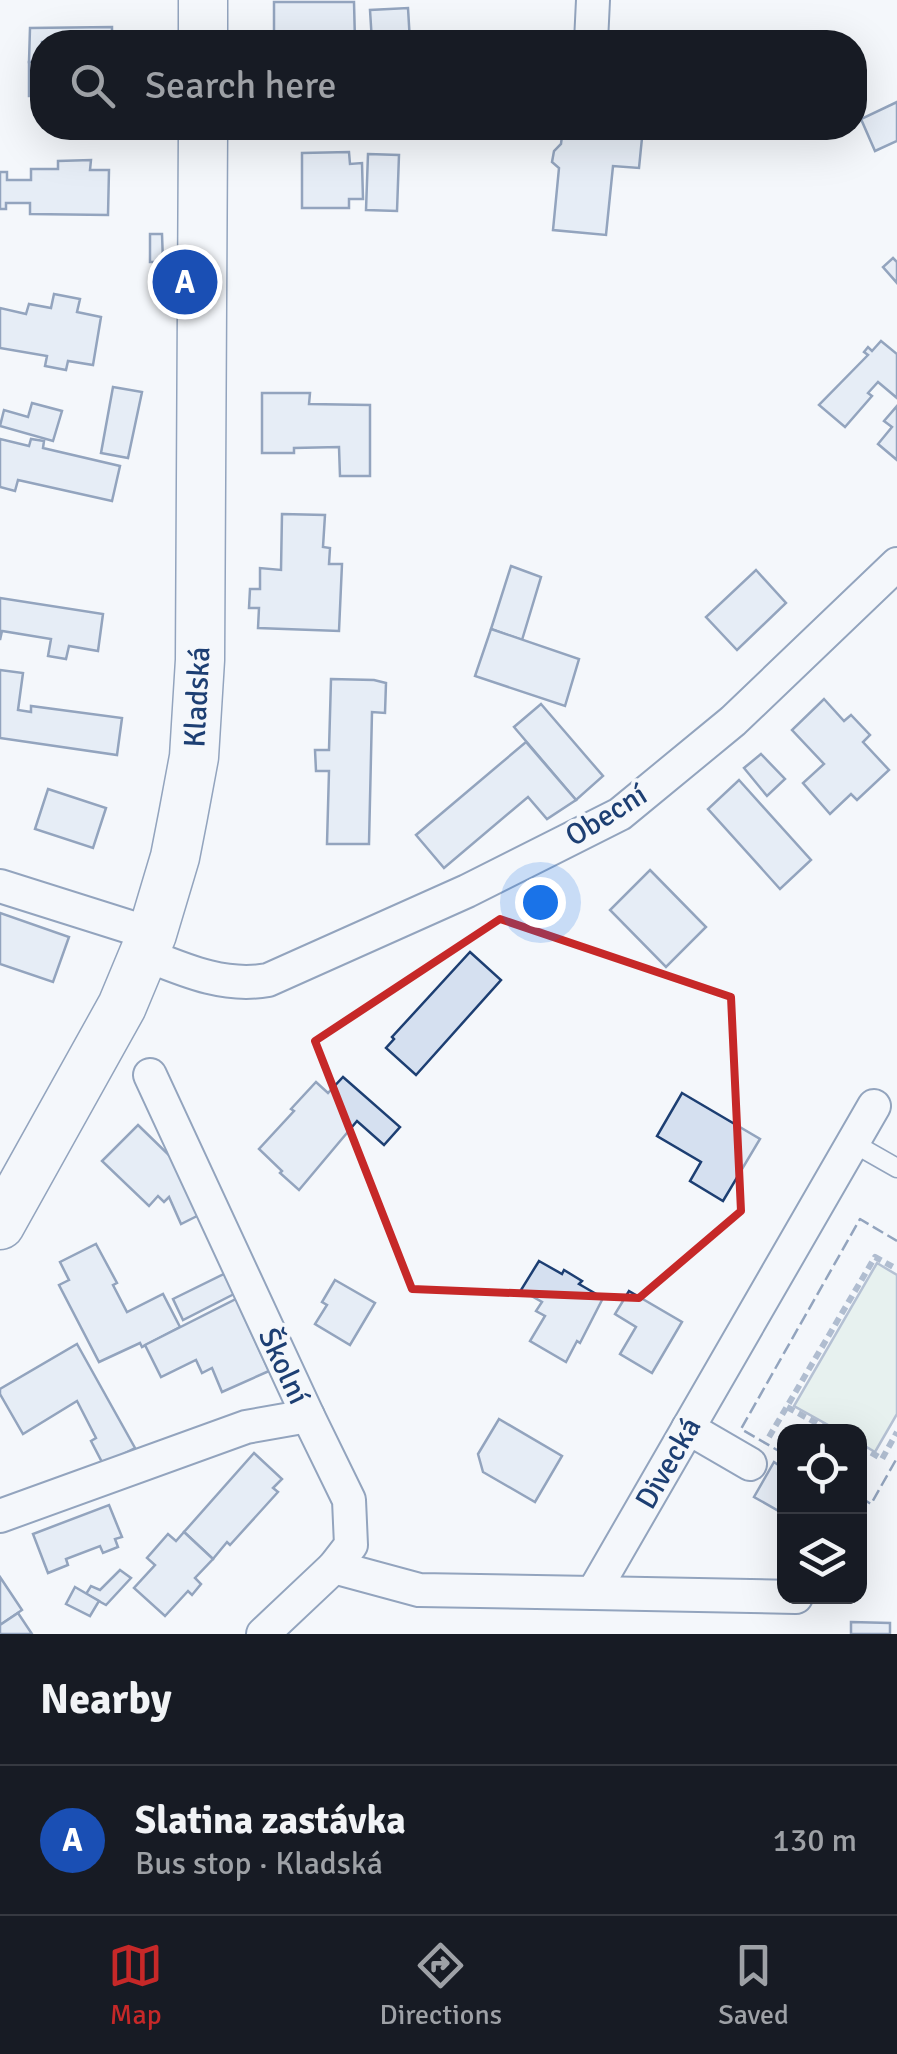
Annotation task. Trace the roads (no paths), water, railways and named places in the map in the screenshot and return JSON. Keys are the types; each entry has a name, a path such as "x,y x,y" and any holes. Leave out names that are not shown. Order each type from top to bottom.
{"main road":[{"path":"203,0 203,30"},
{"name":"Kladská","path":"0,1225 107,1035 148,944 184,816 198,710 203,140"}],"street":[{"path":"591,30 593,0"},
{"name":"Obecní","path":"0,886 148,944 223,981 268,980 467,891 620,814 732,722 897,564"},
{"name":"Školní","path":"150,1076 350,1500 351,1545 268,1632"},
{"name":"Divecká","path":"594,1593 874,1106"},
{"path":"0,1516 246,1427 308,1416"},
{"path":"688,1428 759,1451"},
{"path":"334,1567 419,1590 777,1597"}],"lane":[{"path":"853,1143 897,1168"}],"place":[{"name":"Slatina zastávka","path":"185,282"}]}
